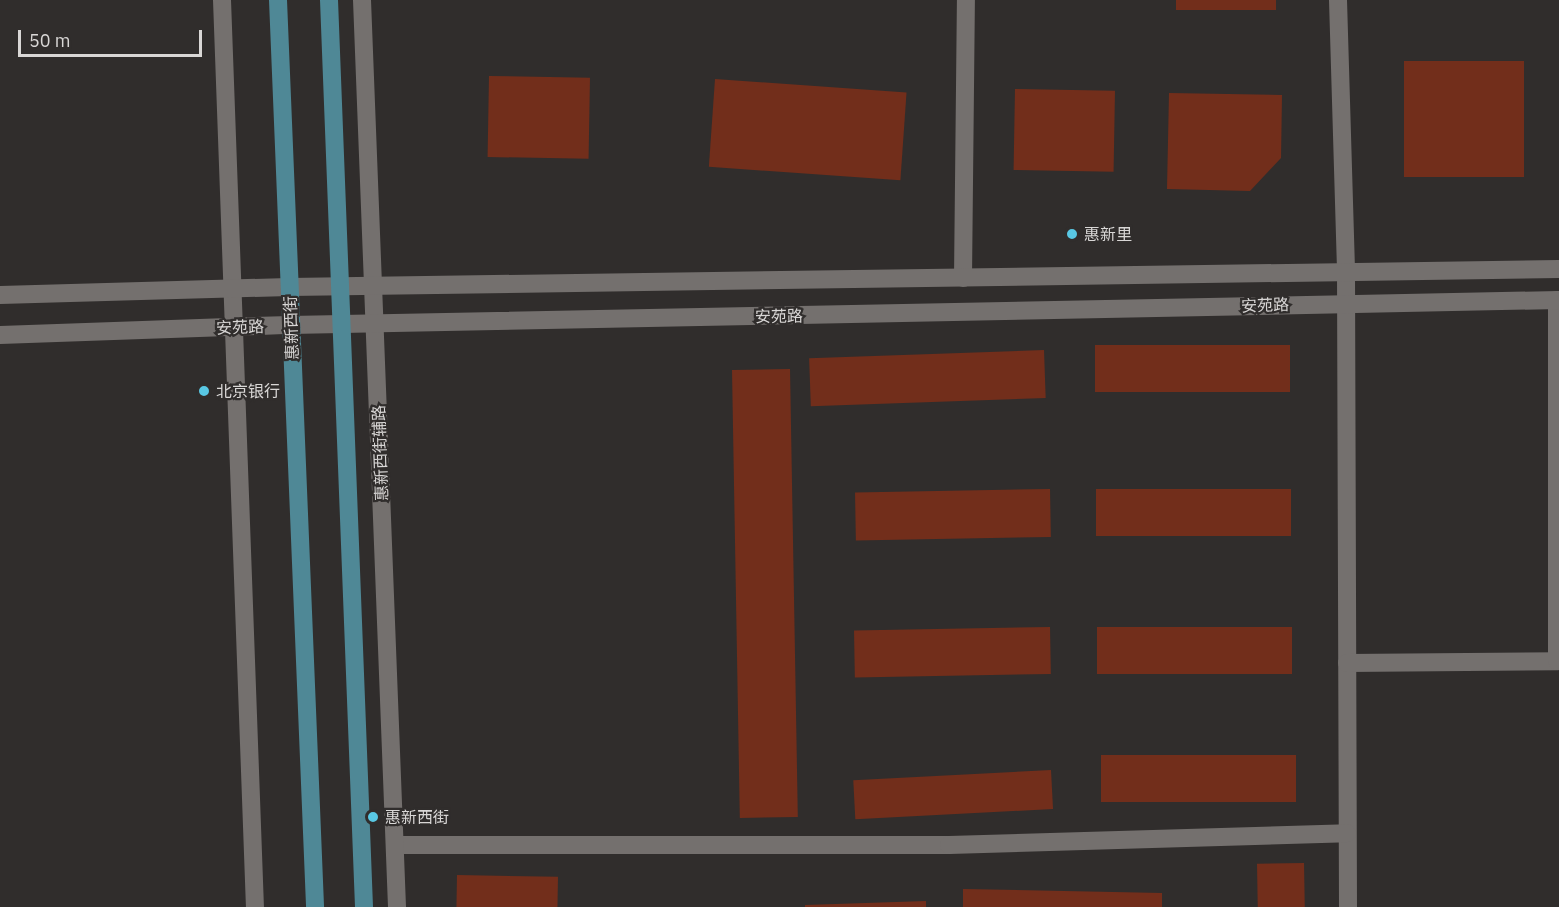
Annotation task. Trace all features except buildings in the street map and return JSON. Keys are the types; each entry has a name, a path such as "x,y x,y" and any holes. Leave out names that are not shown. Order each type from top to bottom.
{"main road":[{"name":"惠新西街","path":"278,0 315,907"},
{"path":"329,0 364,907"}],"street":[{"path":"222,0 255,907"},
{"name":"惠新西街辅路","path":"362,0 397,907"},
{"path":"963,278 966,0"},
{"path":"1338,0 1346,272 1348,907"},
{"name":"安苑路","path":"0,295 289,287 1559,269"},
{"path":"1347,663 1558,670 1558,300"},
{"name":"安苑路","path":"0,335 375,323 1558,300"},
{"path":"395,845 949,845 1347,833"}],"place":[{"name":"惠新里","path":"1072,234"},
{"name":"北京银行","path":"204,391"},
{"name":"惠新西街","path":"373,817"}]}
